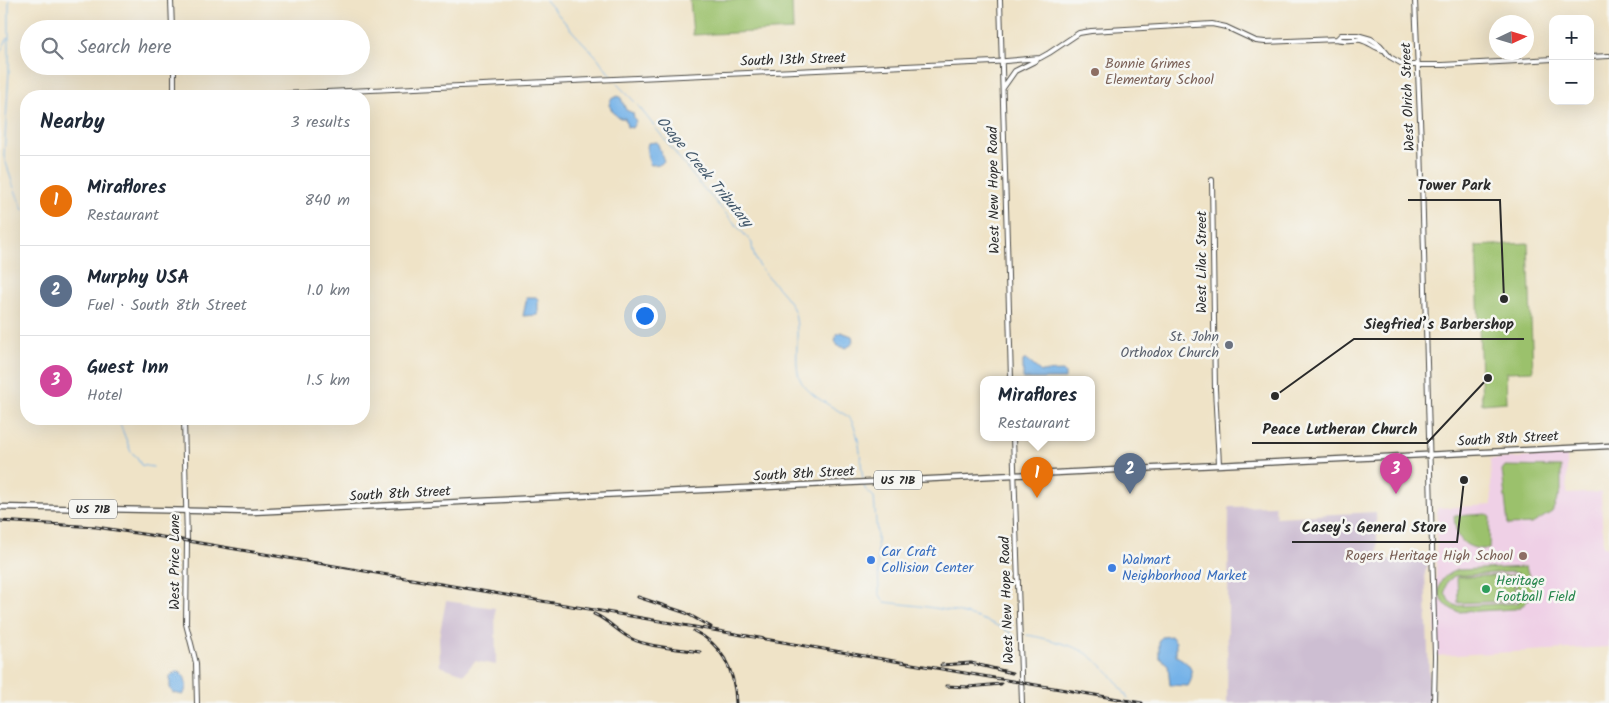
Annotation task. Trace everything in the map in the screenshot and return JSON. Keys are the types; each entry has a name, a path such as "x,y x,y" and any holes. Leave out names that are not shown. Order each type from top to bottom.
{"main road":[{"name":"South 8th Street","path":"0,507 252,512 1609,446"}],"street":[{"path":"171,0 172,20"},
{"name":"West New Hope Road","path":"1000,0 1012,376"},
{"name":"West Olrich Street","path":"1415,0 1430,454 1435,656 1434,703"},
{"name":"South 13th Street","path":"370,90 1002,61 1040,58 1079,33 1151,27 1219,25 1237,31 1256,41 1265,42 1336,39 1341,35 1357,35 1371,39 1380,45 1396,62 1404,65 1418,66 1549,59"},
{"path":"1594,57 1609,56"},
{"path":"1003,88 1015,71 1040,58"},
{"path":"174,75 174,90"},
{"name":"West Lilac Street","path":"1212,180 1218,464"},
{"name":"West Price Lane","path":"184,425 186,624 196,663 197,703"},
{"name":"West New Hope Road","path":"1013,441 1022,703"}],"shaded area":[{"name":"Rogers Heritage High School","path":"1567,455 1567,494 1601,492 1603,547 1609,547 1609,647 1435,656 1437,508 1492,505 1490,459"},
{"path":"1275,506 1276,517 1376,512 1378,559 1430,561 1425,572 1430,703 1227,703 1229,507"},
{"path":"446,601 495,608 496,665 475,661 464,674 440,666 439,637"}],"green space":[{"path":"690,0 792,0 793,30 693,35"},
{"path":"1528,243 1533,371 1506,372 1507,402 1482,404 1476,246"},
{"path":"1505,466 1561,467 1561,491 1552,512 1532,524 1508,525 1502,470"},
{"path":"1487,514 1490,516 1489,549 1474,548 1463,542 1459,537 1454,516"},
{"path":"1526,567 1532,581 1532,595 1527,602 1515,609 1459,612 1444,603 1439,591 1443,579 1458,570","holes":["1512,572 1519,574 1516,575 1517,601 1520,601 1518,603 1456,606 1449,601 1445,592 1447,582 1454,576"]},
{"name":"Heritage Football Field","path":"1514,575 1515,601 1458,603 1457,577"}],"water":[{"path":"618,96 621,98 626,110 633,113 636,121 632,128 627,127 625,118 617,117 609,105 611,99"},
{"path":"657,142 664,161 661,164 651,165 647,154 648,143"},
{"path":"527,297 536,297 538,299 538,315 523,316"},
{"path":"841,332 852,336 852,343 846,348 838,346 835,341 837,334"},
{"path":"1027,360 1041,372 1063,371 1065,376 1023,376 1023,361"},
{"path":"1171,636 1176,642 1176,656 1188,664 1192,672 1191,681 1188,686 1170,685 1168,665 1159,657 1159,640 1162,637"},
{"path":"180,672 186,683 183,695 173,693 170,688 170,676"}],"waterway":[{"path":"9,0 9,71 4,156 20,202"},
{"name":"Osage Creek Tributary","path":"546,0 597,57 611,76"},
{"path":"0,52 8,38"},
{"name":"Osage Creek Tributary","path":"617,84 636,103 698,182 752,243 753,252 761,269 792,306 795,313 797,331 797,369 799,377 811,393 851,420 858,441 863,479"},
{"path":"120,425 131,452 137,457 141,465 153,467"},
{"name":"Osage Creek Tributary","path":"864,484 865,489 874,497 879,593 884,602 934,608 968,615 984,620 1014,635"},
{"name":"Osage Creek Tributary","path":"1027,635 1067,645 1086,653 1110,674 1128,699"}],"railway":[{"path":"0,521 96,527 182,540 1142,703"},
{"path":"638,597 686,613 711,627"},
{"path":"594,614 625,635 638,641 655,646 700,652"},
{"path":"694,631 713,644 726,661 733,681 736,703"},
{"path":"941,665 971,663 1012,673"},
{"path":"946,686 969,687 1001,684"}],"place":[{"name":"Bonnie Grimes Elementary School","path":"1095,72"},
{"name":"Tower Park","path":"1504,299"},
{"name":"St. John Orthodox Church","path":"1229,345"},
{"name":"Peace Lutheran Church","path":"1488,378"},
{"name":"Siegfried’s Barbershop","path":"1275,396"},
{"name":"Casey's General Store","path":"1464,480"},
{"name":"Murphy USA","path":"1130,494"},
{"name":"Guest Inn","path":"1396,494"},
{"name":"Miraflores","path":"1037,498"},
{"name":"Rogers Heritage High School","path":"1523,556"},
{"name":"Car Craft Collision Center","path":"871,560"},
{"name":"Walmart Neighborhood Market","path":"1112,568"},
{"name":"Heritage Football Field","path":"1486,589"}]}
